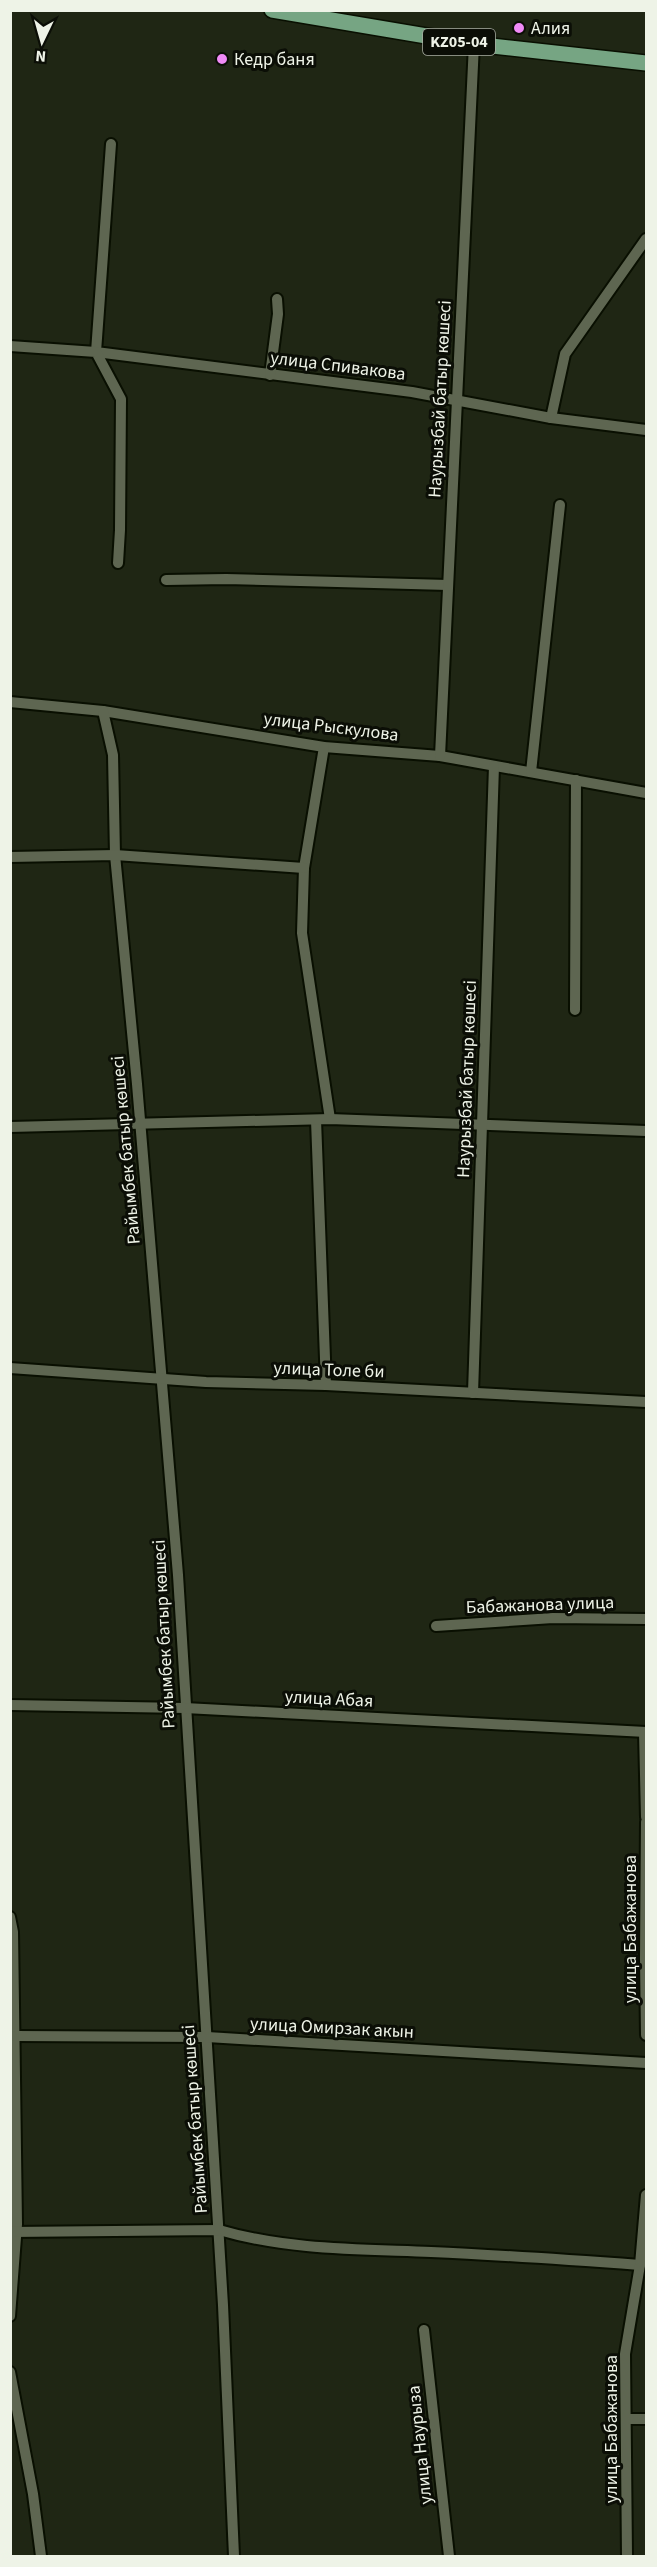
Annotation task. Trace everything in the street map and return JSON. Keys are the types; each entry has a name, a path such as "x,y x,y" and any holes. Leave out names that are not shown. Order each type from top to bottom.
{"main road":[{"name":"KZ05-04","path":"273,10 339,16 474,44 646,63"}],"street":[{"name":"Наурызбай батыр көшесі","path":"440,756 474,44"},
{"path":"111,144 96,352 121,399 118,563"},
{"path":"551,418 565,354 646,239"},
{"path":"270,375 278,314 277,299"},
{"name":"улица Спивакова","path":"10,345 96,352 412,392 551,418 646,430"},
{"path":"531,772 560,505"},
{"path":"165,580 226,579 448,585"},
{"name":"улица Рыскулова","path":"10,702 102,711 287,739 324,747 440,756 646,793"},
{"name":"Райымбек батыр көшесі","path":"102,711 113,755 115,855 141,1125 178,1575 219,2230 234,2556"},
{"path":"324,747 304,868 302,933 330,1119"},
{"name":"Наурызбай батыр көшесі","path":"473,1392 494,766"},
{"path":"575,1010 576,780"},
{"path":"10,857 115,855 304,868"},
{"path":"10,1127 330,1119 646,1131"},
{"path":"316,1120 326,1385"},
{"name":"улица Толе би","path":"10,1368 207,1382 326,1385 646,1402"},
{"name":"Бабажанова улица","path":"436,1626 553,1618 646,1618"},
{"name":"улица Абая","path":"10,1705 185,1708 645,1732"},
{"path":"645,1732 646,1817"},
{"name":"улица Бабажанова","path":"646,1822 646,2036"},
{"path":"10,1917 13,1932 15,2036 14,2232 10,2316"},
{"name":"улица Омирзак акын","path":"15,2036 207,2037 646,2063"},
{"name":"улица Бабажанова","path":"627,2556 625,2354 640,2265 646,2195"},
{"path":"14,2232 219,2230 243,2237 319,2247 524,2256 640,2265"},
{"name":"улица Наурыза","path":"424,2330 449,2556"},
{"path":"10,2372 33,2493 41,2556"},
{"path":"627,2419 646,2419"}],"place":[{"name":"Алия","path":"519,28"},
{"name":"Кедр баня","path":"222,59"}]}
